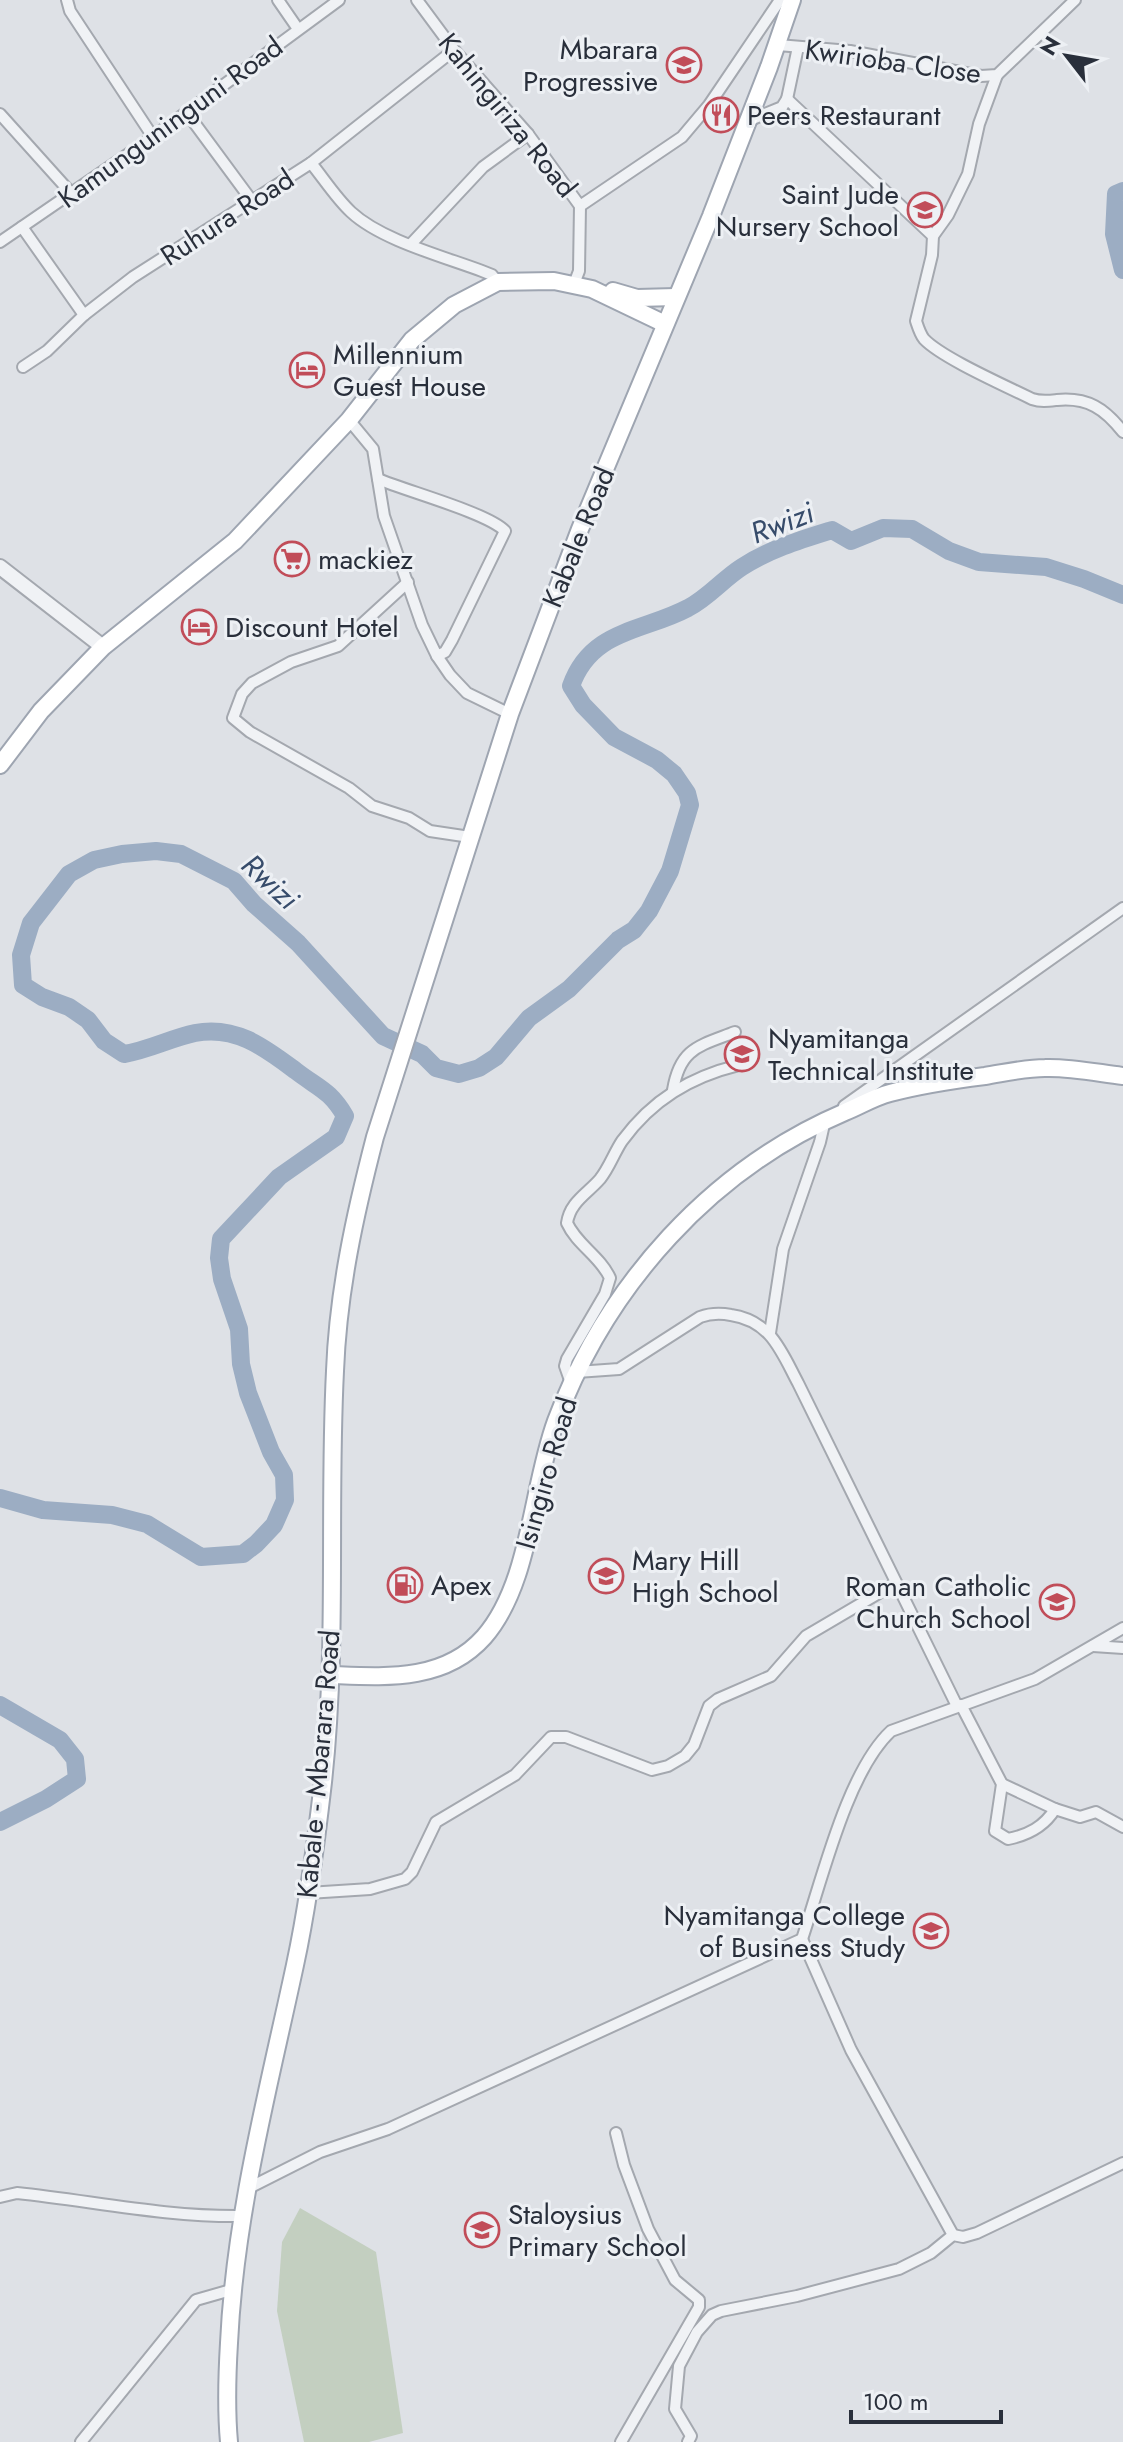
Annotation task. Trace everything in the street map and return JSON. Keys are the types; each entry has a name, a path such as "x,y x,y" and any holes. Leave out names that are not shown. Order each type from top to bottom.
{"main road":[{"name":"Kabale Road","path":"392,1085 510,714 580,529 748,121 792,0"},
{"path":"0,765 41,711 103,647 235,541 349,420 414,329 451,299 498,278 560,275 665,324"},
{"path":"575,281 626,296 676,297"},
{"path":"630,308 648,329 652,353"},
{"name":"Isingiro Road","path":"331,1675 392,1677 418,1674 460,1658 483,1638 501,1614 517,1580 538,1479 555,1424 574,1378 603,1324 631,1281 667,1237 710,1197 768,1151 825,1120 888,1094 958,1079 1045,1068 1123,1076"},
{"name":"Kabale - Mbarara Road","path":"229,2442 227,2369 231,2290 245,2190 308,1893 323,1779 331,1675 335,1371 341,1294 359,1199 392,1085"}],"street":[{"path":"67,0 70,11 153,137"},
{"path":"278,0 298,29"},
{"name":"Kamunguninguni Road","path":"0,242 187,113 339,0"},
{"name":"Kahingiriza Road","path":"417,0 454,50 528,134 580,206 579,271 575,281"},
{"path":"580,206 682,137 717,94 780,0"},
{"name":"Kwirioba Close","path":"778,45 850,51 981,76 997,75 1075,0"},
{"path":"748,121 782,107 787,99 798,47"},
{"name":"Ruhura Road","path":"23,367 47,351 84,315 133,277 311,163 454,50"},
{"path":"997,75 979,124 968,174 948,215 933,236 932,255 916,321 924,339 945,353 1032,399 1047,402 1079,399 1095,405 1123,432"},
{"path":"787,99 933,236"},
{"path":"187,113 252,201"},
{"path":"0,114 71,193"},
{"path":"411,244 483,167 528,134"},
{"path":"311,163 350,211 363,221 495,279"},
{"path":"22,227 84,315"},
{"path":"349,420 373,449 384,516 422,625 437,656 467,693 510,714"},
{"path":"378,479 473,513 505,531 452,640 445,652 437,656"},
{"path":"0,567 103,647"},
{"path":"408,582 338,646 291,662 252,683 242,694 233,718 250,732 338,781 372,806 409,818 430,831 470,837"},
{"path":"770,1333 783,1249 825,1120 1123,908"},
{"path":"673,1090 681,1061 691,1050 735,1032"},
{"path":"739,1065 673,1090 649,1109 621,1142 600,1179 568,1215 567,1223 571,1231 605,1267 610,1278 605,1294 565,1366 574,1378 619,1369 700,1317 710,1314 748,1318 770,1333 959,1706 1002,1784 1055,1809 1080,1817 1096,1812 1123,1827"},
{"path":"308,1893 370,1889 405,1879 412,1872 436,1822 515,1775 551,1737 566,1737 652,1770 668,1766 685,1756 694,1745 709,1706 771,1676 806,1636 896,1583"},
{"path":"1123,1628 1035,1679 891,1731 876,1745 851,1793 802,1939 851,2050 953,2235 963,2237 977,2233 1123,2163"},
{"path":"1093,1646 1123,1648"},
{"path":"1002,1784 995,1831 1008,1839 1021,1837 1039,1828 1055,1809"},
{"path":"245,2190 320,2152 388,2129 802,1939"},
{"path":"616,2133 624,2165 648,2229 675,2280 699,2300 699,2307 621,2442"},
{"path":"0,2197 17,2193 139,2211 204,2217 242,2216"},
{"path":"688,2442 691,2436 675,2409 679,2366 697,2332 712,2315 899,2269 931,2253 953,2235"},
{"path":"81,2442 196,2300 231,2290"}],"green space":[{"path":"300,2208 376,2252 403,2433 369,2442 304,2442 277,2311 282,2242"}],"waterway":[{"name":"Rwizi","path":"1123,191 1116,194 1114,234 1123,270"},
{"name":"Rwizi","path":"0,1498 43,1510 112,1515 147,1524 201,1557 243,1554 274,1525 285,1500 284,1475 271,1452 248,1393 241,1364 239,1329 222,1279 219,1258 221,1239 279,1177 336,1137 345,1116 323,1090 273,1054 237,1035 210,1031 195,1033 124,1054 104,1041 88,1020 69,1007 42,997 23,985 21,955 31,923 69,874 94,860 156,851 181,854 234,881 254,904 298,943 383,1036 422,1054 436,1068 459,1074 479,1068 496,1057 529,1018 569,989 618,940 634,930 649,911 670,871 690,805 687,793 674,774 657,760 614,737 583,705 571,686 591,653 620,635 688,608 763,555 832,530 851,541 883,528 912,529 949,551 979,562 1046,567 1123,595"},
{"name":"Rwizi","path":"0,1705 60,1740 75,1759 77,1779 0,1822"}],"place":[{"name":"Mbarara Progressive","path":"684,65"},
{"name":"Peers Restaurant","path":"721,115"},
{"name":"Saint Jude Nursery School","path":"925,210"},
{"name":"Millennium Guest House","path":"307,370"},
{"name":"mackiez","path":"292,559"},
{"name":"Discount Hotel","path":"199,627"},
{"name":"Nyamitanga Technical Institute","path":"742,1054"},
{"name":"Mary Hill High School","path":"606,1576"},
{"name":"Apex","path":"405,1585"},
{"name":"Roman Catholic Church School","path":"1057,1602"},
{"name":"Nyamitanga College of Business Study","path":"931,1931"},
{"name":"Staloysius Primary School","path":"482,2230"}]}
